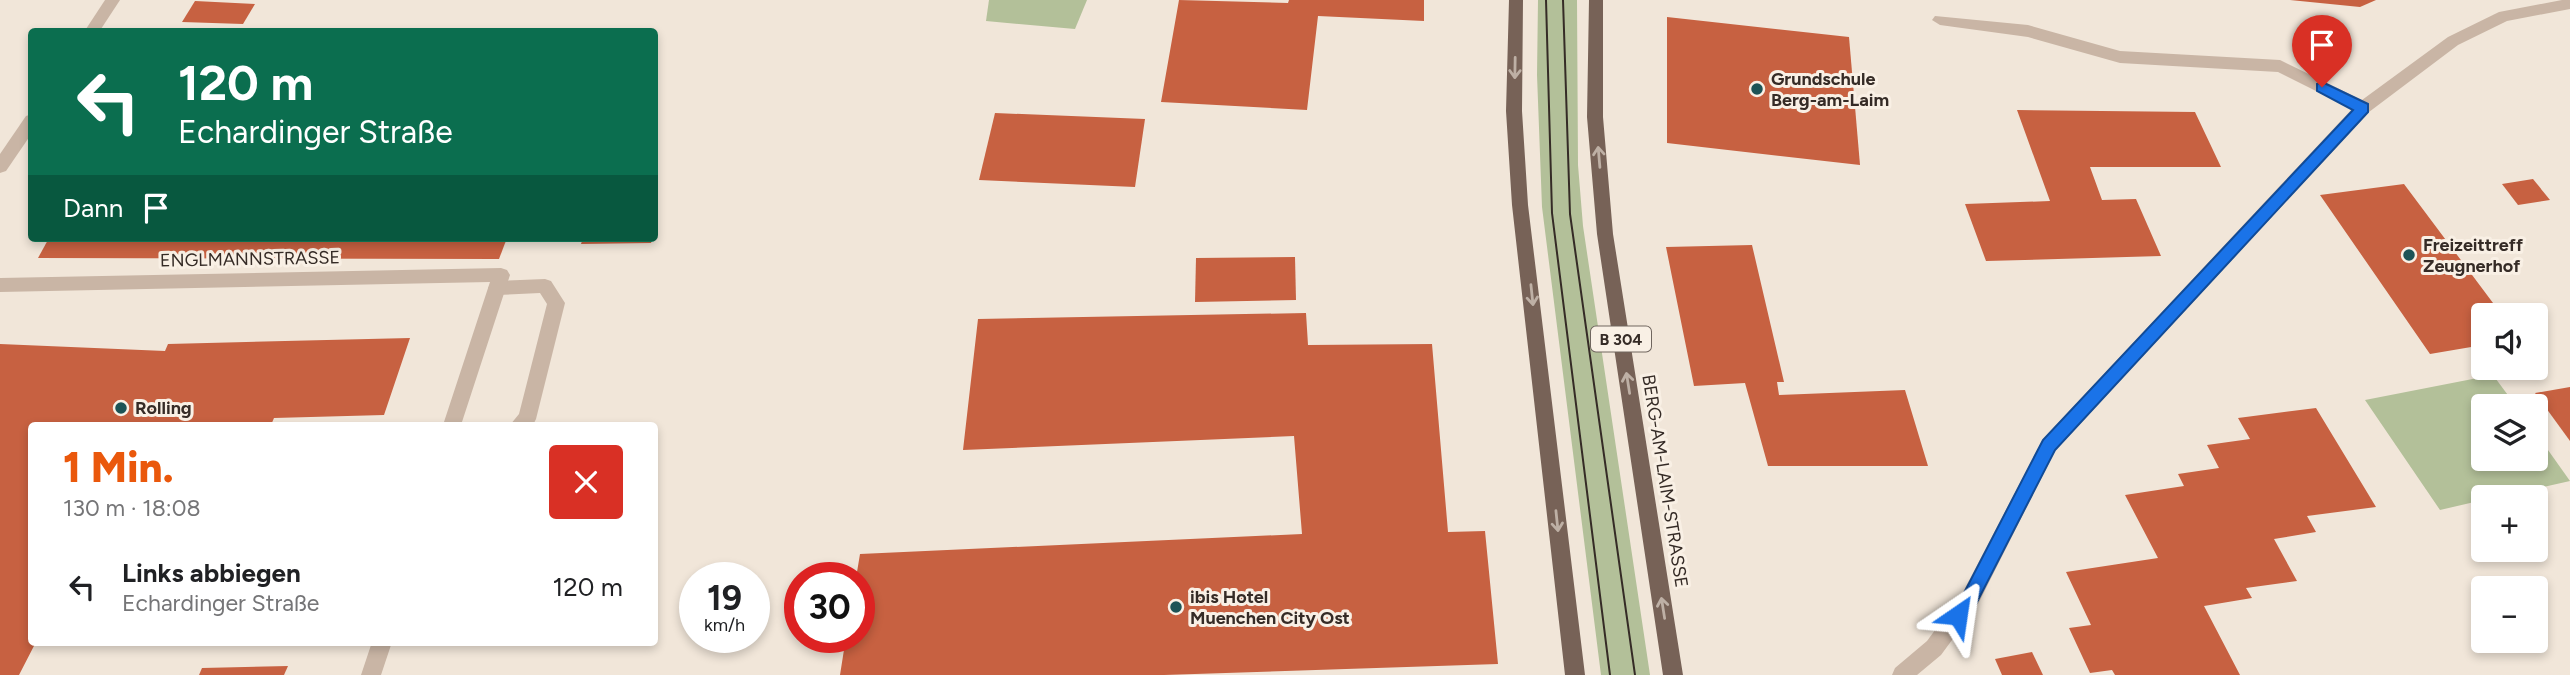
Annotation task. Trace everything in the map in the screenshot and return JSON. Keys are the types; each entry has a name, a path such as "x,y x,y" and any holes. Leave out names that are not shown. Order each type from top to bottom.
{"main road":[{"path":"1516,0 1514,111 1520,205 1575,675"},
{"name":"BERG-AM-LAIM-STRASSE","path":"1596,0 1595,117 1605,234 1673,675"}],"street":[{"path":"94,28 113,0"},
{"path":"1902,675 1934,648 1970,598 2049,445 2363,108 2453,41 2504,16 2570,2"},
{"path":"1940,20 2028,31 2120,57 2280,66 2363,108"},
{"path":"0,167 28,126"},
{"path":"453,422 499,281"},
{"name":"ENGLMANNSTRASSE","path":"0,285 499,281 545,286 556,303 527,419 523,422"},
{"path":"371,675 381,646"}],"green space":[{"path":"989,0 1087,0 1075,29 986,21"},
{"path":"1538,0 1577,0 1578,165 1583,226 1650,675 1601,675 1542,207 1537,75"},
{"path":"2471,379 2497,380 2507,394 2471,394 2471,471 2548,471 2548,450 2570,481 2548,486 2471,485 2471,503 2440,510 2365,400"}],"building":[{"path":"1179,0 1288,3 1289,0 1424,0 1424,21 1318,16 1307,110 1161,102"},
{"path":"2290,0 2376,0 2360,7"},
{"path":"195,1 255,4 243,24 182,22"},
{"name":"Grundschule Berg-am-Laim","path":"1667,17 1849,37 1860,165 1667,143"},
{"path":"2017,110 2195,112 2221,167 2090,167 2102,200 2136,199 2161,256 1986,261 1965,204 2050,201"},
{"path":"995,113 1145,119 1135,187 979,180"},
{"path":"2533,179 2550,200 2518,205 2502,184"},
{"name":"Freizeittreff Zeugnerhof","path":"2404,184 2493,303 2471,303 2471,347 2430,354 2320,195"},
{"path":"47,242 505,242 499,259 38,258"},
{"path":"582,242 651,242 651,243 581,244"},
{"path":"1752,245 1784,382 1777,382 1779,395 1905,390 1928,466 1768,466 1745,383 1694,386 1666,247"},
{"path":"1295,257 1296,300 1195,302 1196,258"},
{"path":"1306,313 1308,345 1432,344 1448,532 1485,531 1498,664 1164,675 840,675 843,653 875,653 875,562 859,562 860,554 1302,534 1294,436 963,450 978,319"},
{"path":"410,338 384,415 274,418 272,422 28,422 28,646 34,646 19,675 0,675 0,344 165,351 168,344"},
{"path":"2570,387 2570,441 2548,411 2548,394 2535,393"},
{"path":"2316,408 2376,507 2307,516 2316,532 2274,539 2297,581 2246,588 2252,598 2204,606 2240,675 2115,675 2112,670 2090,673 2069,628 2091,625 2066,572 2158,558 2125,495 2184,486 2178,474 2219,468 2207,445 2250,439 2238,418"},
{"path":"2032,652 2043,675 2002,675 1995,659"},
{"path":"288,666 284,675 199,675 202,668"}],"tram line":[{"path":"1546,0 1552,213 1610,675"},
{"path":"1563,0 1570,214 1635,675"}],"place":[{"name":"Grundschule Berg-am-Laim","path":"1757,89"},
{"name":"Freizeittreff Zeugnerhof","path":"2409,255"},
{"name":"Rolling","path":"121,408"},
{"name":"ibis Hotel Muenchen City Ost","path":"1176,607"}],"route":[{"path":"1958,615 1970,598 2049,445 2363,108 2322,87"}]}
